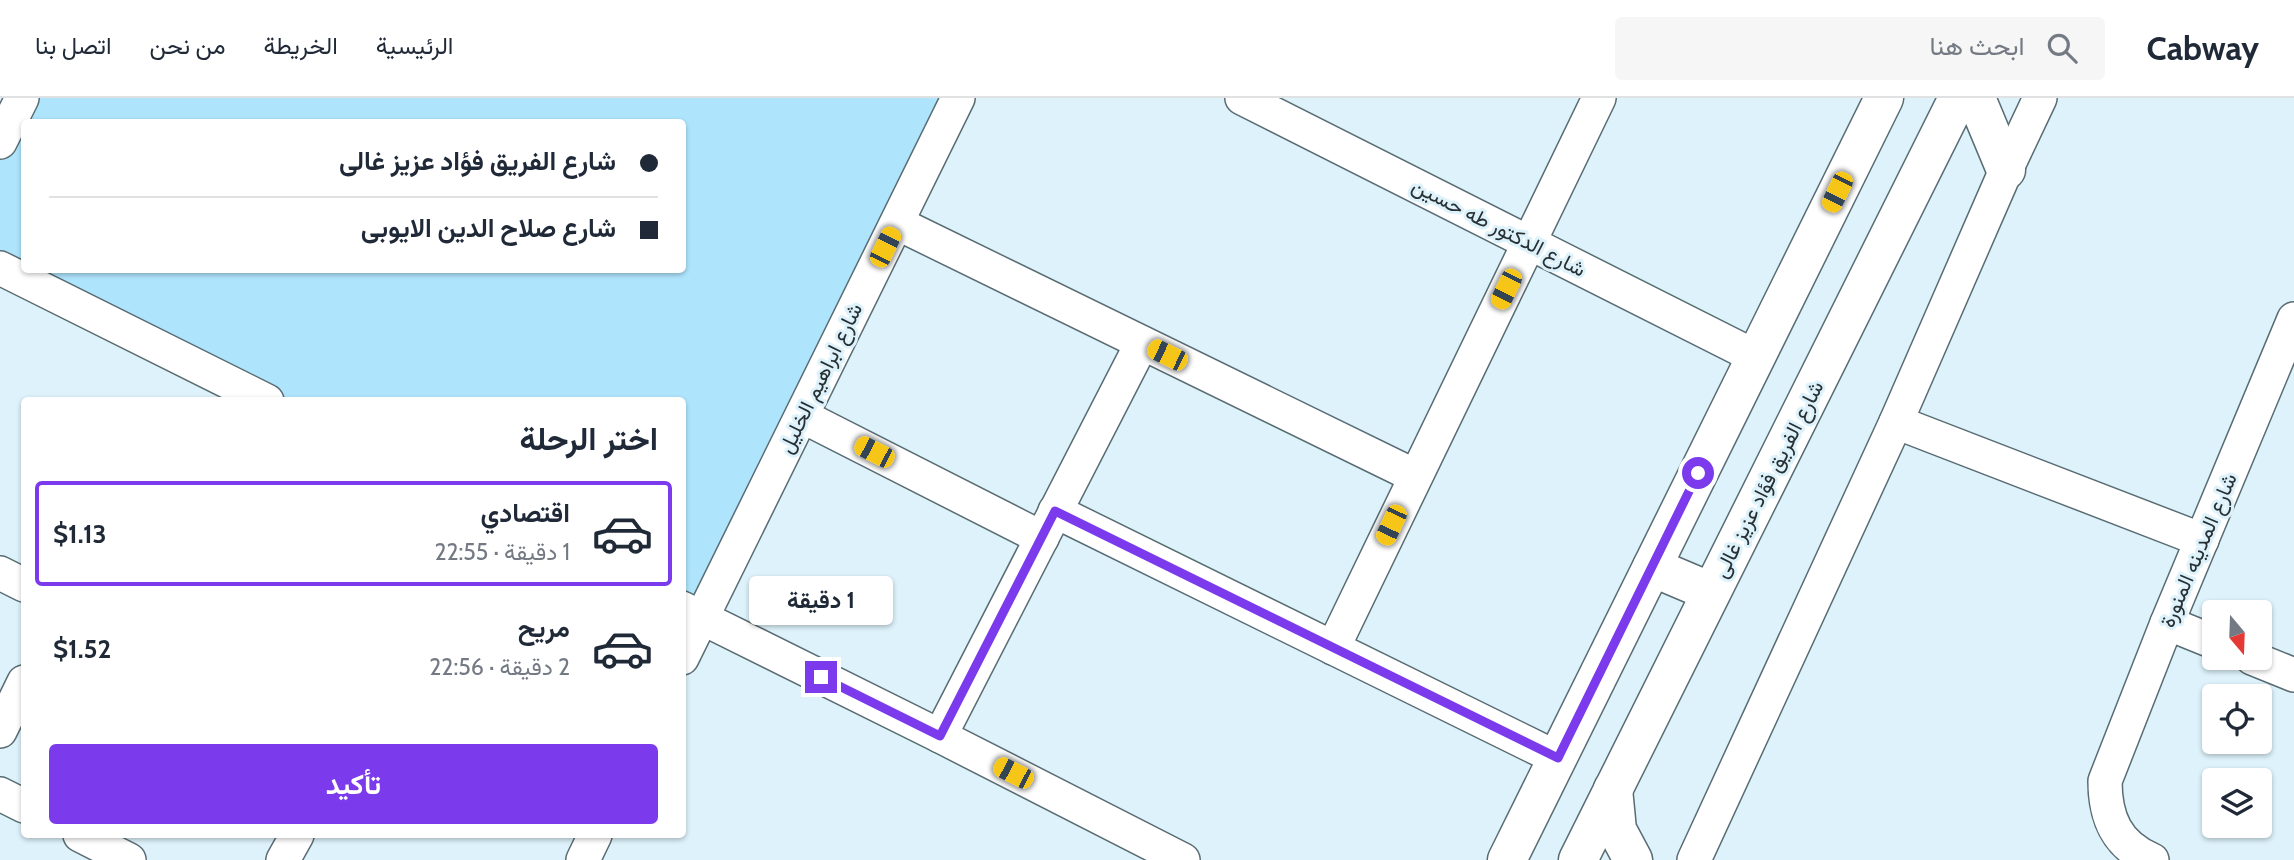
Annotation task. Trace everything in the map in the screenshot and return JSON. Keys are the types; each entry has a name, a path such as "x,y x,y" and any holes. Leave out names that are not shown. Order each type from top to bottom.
{"street":[{"path":"0,142 22,98"},
{"name":"شارع ابراهيم الخليل","path":"686,639 692,613 802,416 958,98"},
{"name":"شارع الدكتور طه حسين","path":"1242,98 1756,357"},
{"path":"1333,648 1599,98"},
{"path":"1507,860 1884,98"},
{"name":"شارع الفريق فؤاد عزيز غالى","path":"1577,860 1958,98"},
{"path":"1976,98 2006,170"},
{"path":"1694,860 1896,422 2040,98"},
{"path":"897,223 1415,476"},
{"path":"0,268 259,397"},
{"name":"شارع المدينه المنورة","path":"2152,860 2126,845 2113,826 2105,804 2105,781 2167,623 2294,319"},
{"path":"940,736 1142,343"},
{"path":"802,416 1333,648 1558,758"},
{"path":"1896,422 2202,540"},
{"path":"1652,566 1711,592"},
{"path":"0,573 21,584"},
{"path":"692,613 1183,860"},
{"path":"2167,623 2202,637"},
{"path":"2272,667 2294,676"},
{"path":"0,731 21,688"},
{"path":"1613,789 1617,830 1633,860"},
{"path":"0,794 21,804"},
{"path":"86,838 129,860"},
{"path":"284,860 295,838"},
{"path":"583,860 594,838"}],"shaded area":[{"path":"22,98 957,98 702,618 686,610 686,397 259,397 0,268 0,142"}],"route":[{"path":"821,677 940,736 1055,511 1558,758 1698,473"}]}
